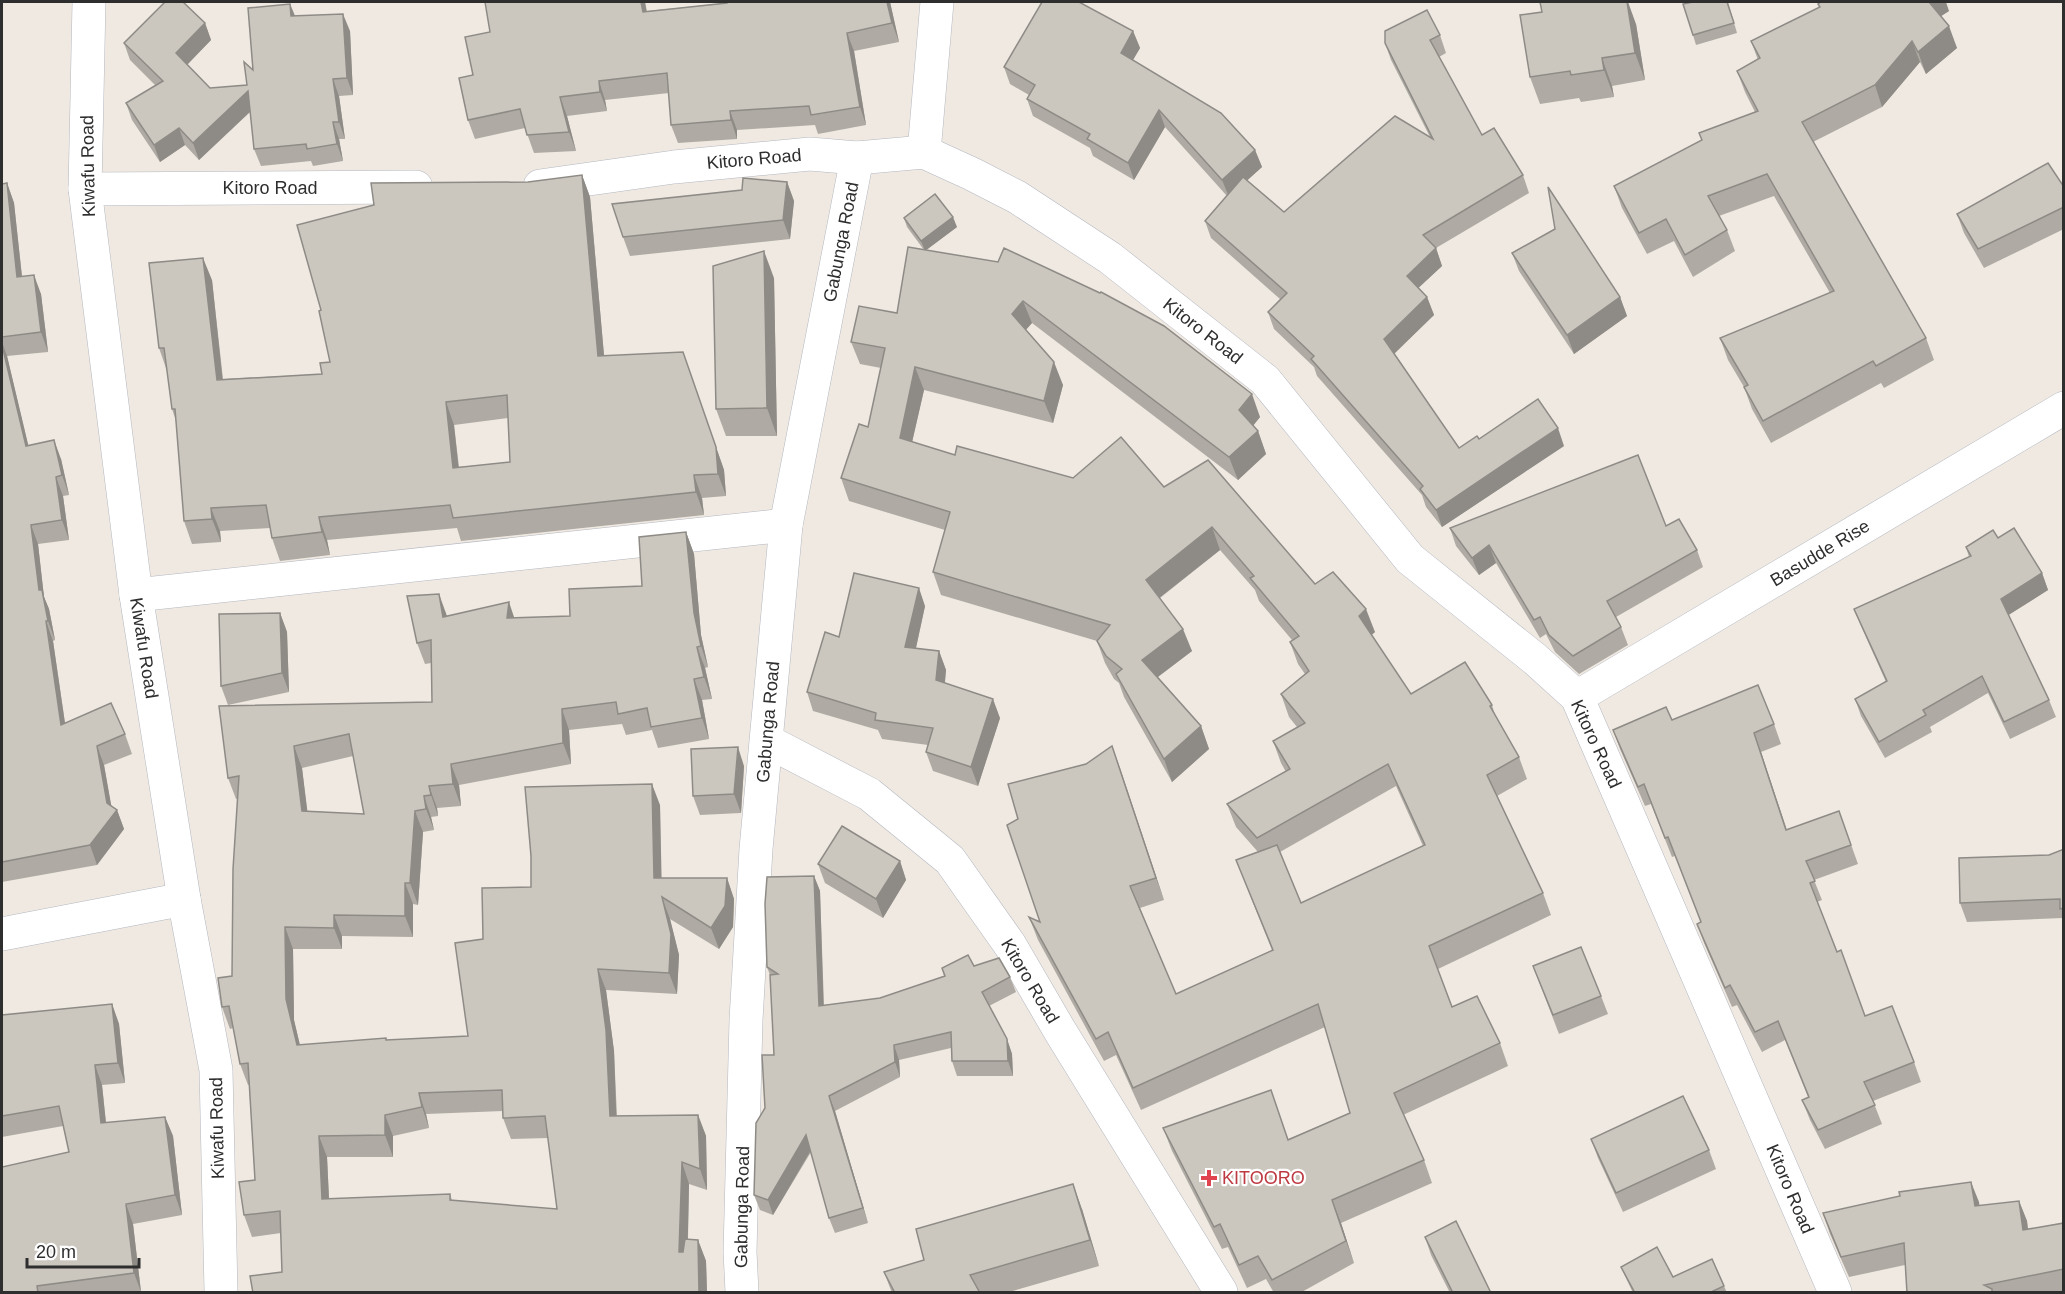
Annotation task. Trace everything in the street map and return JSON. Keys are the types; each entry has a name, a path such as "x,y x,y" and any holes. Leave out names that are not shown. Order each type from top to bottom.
{"street":[{"name":"Kiwafu Road","path":"89,2 86,189 136,595 184,899 216,1070 221,1293"},
{"path":"924,152 937,2"},
{"name":"Kitoro Road","path":"512,186 536,186 674,166 810,154 857,158 924,152 1017,197 1110,258 1265,380 1410,558 1535,659 1577,697 1835,1293"},
{"name":"Gabunga Road","path":"742,1293 740,1252 746,1020 756,849 786,525 857,158"},
{"name":"Kitoro Road","path":"86,189 441,187"},
{"name":"Basudde Rise","path":"1577,697 2064,408"},
{"path":"136,595 786,525"},
{"name":"Kitoro Road","path":"767,741 869,794 950,860 1010,945 1072,1051 1221,1293"},
{"path":"2,934 184,899"}],"building":[{"path":"165,2 183,2 205,23 176,53 210,88 247,85 244,62 253,70 248,8 290,4 291,16 343,14 347,78 333,79 339,122 333,122 337,144 307,149 306,144 254,149 248,91 193,143 179,128 154,145 126,103 163,81 124,43"},
{"path":"485,2 641,2 643,12 727,2 887,2 892,23 847,33 860,107 811,115 809,106 730,111 731,120 671,125 667,73 599,81 600,92 560,97 569,132 527,135 520,109 468,120 459,78 473,75 465,37 490,32"},
{"path":"1042,2 1079,2 1133,31 1121,53 1221,113 1255,150 1222,180 1159,110 1128,163 1087,139 1090,134 1027,99 1035,85 1004,67"},
{"path":"1540,2 1627,2 1635,53 1602,58 1604,70 1571,75 1570,71 1530,77 1520,15 1542,12"},
{"path":"1727,2 1734,23 1693,35 1683,4"},
{"path":"1821,2 1929,2 1949,26 1918,52 1912,41 1875,85 1802,122 1926,338 1876,366 1873,361 1763,421 1744,387 1748,385 1720,338 1834,291 1767,174 1708,196 1727,230 1685,255 1666,219 1639,233 1614,186 1702,140 1699,133 1758,111 1737,71 1760,58 1751,41 1820,7 1818,4"},
{"path":"1427,10 1440,35 1430,40 1482,135 1494,128 1523,175 1423,235 1436,248 1407,276 1427,297 1384,339 1459,448 1477,436 1479,439 1538,399 1558,428 1436,510 1420,489 1423,486 1311,359 1314,356 1268,312 1287,293 1205,221 1243,177 1284,212 1395,116 1433,139 1385,43 1385,31"},
{"path":"2048,163 2064,187 2064,207 1978,249 1957,214"},
{"path":"582,175 598,356 683,352 716,447 718,474 694,475 696,492 453,518 450,505 319,517 322,532 272,538 266,505 211,508 212,519 184,521 175,409 172,409 164,348 159,348 149,263 203,258 217,380 322,374 320,363 330,362 319,311 321,310 297,225 374,205 371,183 528,182","holes":["507,395 510,462 453,468 446,402"]},
{"path":"743,178 787,182 783,220 623,237 612,204 742,190"},
{"path":"7,183 17,277 34,275 41,332 2,337 2,184"},
{"path":"1548,187 1620,297 1567,335 1512,253 1555,229"},
{"path":"935,194 953,217 921,241 904,218"},
{"path":"908,247 998,262 1004,248 1101,292 1164,326 1252,394 1239,410 1258,431 1229,457 1023,301 1012,314 1054,362 1044,401 915,367 900,438 955,455 957,446 1073,478 1121,437 1164,487 1208,460 1315,584 1333,572 1366,609 1359,616 1411,694 1465,662 1492,705 1490,706 1519,757 1487,775 1543,893 1429,946 1452,1007 1477,996 1500,1043 1394,1093 1424,1160 1332,1200 1346,1241 1272,1280 1258,1256 1239,1265 1220,1224 1214,1227 1163,1128 1271,1090 1288,1140 1350,1113 1318,1004 1133,1088 1108,1032 1096,1039 1029,917 1040,922 1007,825 1018,819 1008,784 1086,764 1112,746 1156,878 1130,886 1176,994 1273,950 1236,860 1277,845 1301,903 1425,845 1388,764 1257,838 1227,804 1290,769 1273,741 1305,723 1281,694 1309,671 1290,642 1299,636 1250,578 1254,576 1212,527 1146,580 1183,629 1142,660 1201,726 1164,759 1116,674 1122,669 1106,656 1097,641 1110,625 933,572 950,512 841,478 859,424 868,427 885,348 851,342 859,306 897,313"},
{"path":"764,251 767,408 716,409 713,266"},
{"path":"2,345 26,446 54,440 62,475 56,477 62,520 31,525 39,590 42,590 48,621 46,621 61,725 111,703 125,734 97,746 107,803 117,810 90,845 2,862"},
{"path":"1638,455 1666,526 1679,519 1697,550 1607,601 1621,627 1573,656 1549,635 1540,617 1534,620 1489,545 1472,558 1450,528"},
{"path":"2014,528 2042,573 2001,599 2049,700 2004,722 1982,676 1923,710 1926,715 1879,742 1855,699 1887,681 1854,609 1971,556 1966,547 1993,530 1998,538"},
{"path":"686,532 694,613 701,646 697,647 704,677 694,679 702,718 651,727 647,708 618,714 616,702 562,709 563,743 451,764 453,784 429,786 431,795 424,796 426,809 415,811 410,883 405,883 405,916 334,915 334,928 285,927 286,999 297,1045 386,1038 386,1040 468,1036 455,943 483,939 482,888 531,887 531,856 525,787 652,784 654,878 727,878 725,906 711,928 662,897 671,934 669,973 598,969 606,1030 610,1116 698,1115 700,1169 682,1162 679,1252 683,1252 685,1239 698,1240 699,1293 253,1293 250,1276 282,1272 280,1211 244,1215 239,1182 255,1180 248,1063 240,1064 229,1006 222,1007 218,978 232,976 233,869 239,776 228,778 219,706 432,702 431,640 417,643 407,596 439,594 443,617 509,602 507,618 570,616 569,589 642,586 639,537","holes":["349,734 364,814 302,811 294,746","502,1090 503,1118 545,1116 557,1209 450,1200 450,1194 322,1199 319,1136 385,1135 385,1115 422,1107 419,1093"]},
{"path":"854,573 919,588 905,647 939,651 936,680 993,699 971,767 926,752 933,728 875,720 876,713 807,692 825,632 839,637"},
{"path":"280,613 282,673 221,686 219,614"},
{"path":"1758,685 1774,724 1754,733 1786,830 1839,811 1851,845 1806,861 1815,881 1810,883 1837,952 1841,950 1865,1016 1892,1006 1914,1062 1864,1082 1875,1105 1818,1130 1802,1100 1809,1097 1778,1021 1755,1032 1730,985 1725,988 1697,924 1701,922 1668,837 1665,838 1644,784 1638,787 1613,730 1666,707 1672,720"},
{"path":"738,747 734,794 693,796 691,749"},
{"path":"842,826 900,861 876,899 818,864"},
{"path":"2064,849 2064,908 2060,909 2060,899 1960,903 1959,858 2049,855"},
{"path":"814,876 819,1006 880,998 945,976 942,968 968,955 974,966 999,958 1010,977 982,992 1007,1039 1008,1061 952,1061 951,1032 894,1045 895,1062 829,1096 863,1208 829,1218 806,1135 768,1200 754,1195 756,1123 765,1108 762,1055 774,1055 770,975 778,974 767,967 765,904 767,877"},
{"path":"1581,947 1601,996 1553,1015 1533,966"},
{"path":"112,1004 118,1063 95,1065 101,1123 165,1117 175,1195 126,1204 134,1273 37,1286 38,1293 2,1293 2,1167 69,1152 59,1106 2,1116 2,1015"},
{"path":"1683,1096 1709,1150 1616,1193 1591,1139"},
{"path":"1971,1182 1975,1206 2019,1201 2023,1230 2064,1223 2064,1269 1984,1285 1992,1289 1992,1293 1907,1293 1904,1243 1841,1257 1823,1213 1900,1196 1899,1192"},
{"path":"1073,1184 1090,1240 970,1275 980,1293 895,1293 884,1272 924,1260 916,1229"},
{"path":"1456,1221 1491,1293 1453,1293 1425,1237"},
{"path":"1657,1247 1673,1277 1712,1259 1724,1286 1709,1293 1635,1293 1621,1267"}],"place":[{"name":"KITOORO","path":"1209,1178"}]}
